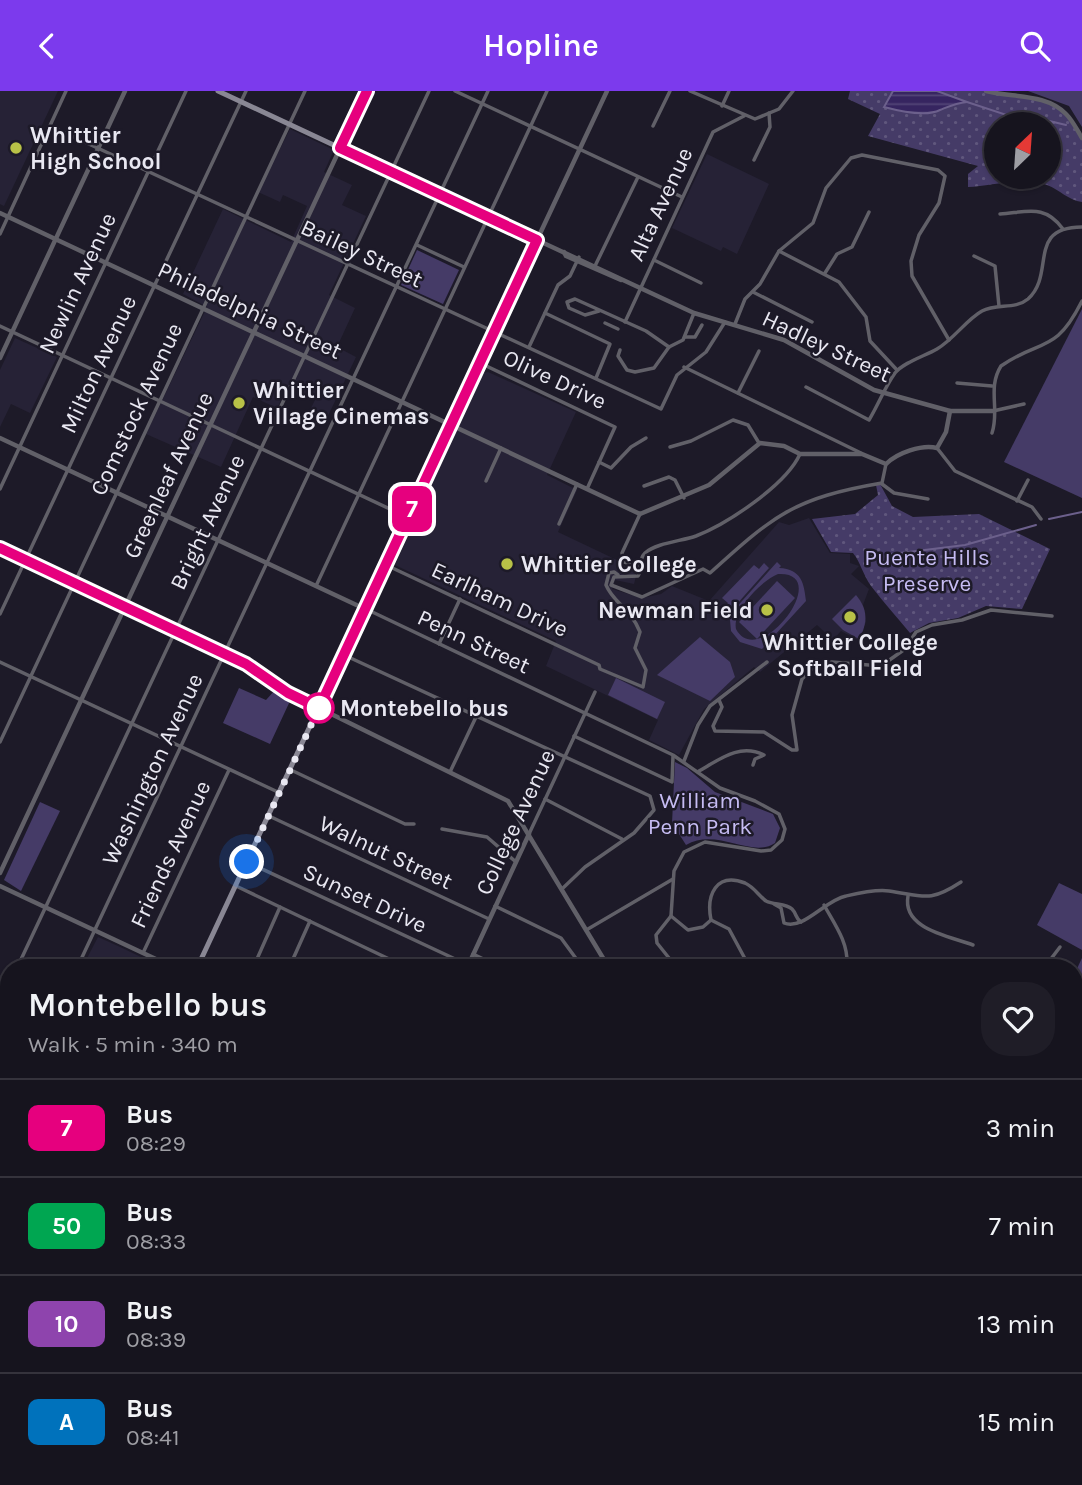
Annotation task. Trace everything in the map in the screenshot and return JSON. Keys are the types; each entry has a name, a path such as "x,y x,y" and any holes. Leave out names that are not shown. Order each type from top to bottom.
{"main road":[{"name":"Hadley Street","path":"218,91 537,240"},
{"path":"201,959 537,240"},
{"path":"0,548 225,654 319,708"}],"street":[{"path":"0,234 66,91"},
{"path":"0,358 125,91"},
{"name":"Newlin Avenue","path":"0,489 186,91"},
{"name":"Milton Avenue","path":"0,614 246,91"},
{"name":"Comstock Avenue","path":"0,742 304,91"},
{"name":"Greenleaf Avenue","path":"0,873 367,91"},
{"name":"Bright Avenue","path":"21,959 429,91"},
{"path":"455,91 682,197"},
{"name":"Washington Avenue","path":"81,959 488,91"},
{"path":"316,586 547,91"},
{"path":"537,240 607,91"},
{"path":"653,126 670,91"},
{"path":"690,91 744,117"},
{"path":"722,106 729,91"},
{"path":"754,160 770,127 769,113 781,107 793,91"},
{"path":"986,91 1035,98 1054,106 1067,115 1082,138"},
{"name":"Alta Avenue","path":"625,322 713,132 744,117 755,119 769,113"},
{"name":"Bailey Street","path":"50,126 661,409 684,367"},
{"path":"736,324 741,305 753,292 779,251 813,223 823,192 855,156 872,156 942,172 945,176 939,203 919,235 911,261 912,276 949,340"},
{"path":"595,267 638,177"},
{"path":"1000,214 1042,211 1055,218 1063,229"},
{"name":"Philadelphia Street","path":"0,212 640,514"},
{"path":"825,273 837,254 852,247 869,212"},
{"path":"806,387 869,420 886,394 897,370 949,340 983,311 1015,306 1026,301 1040,285 1043,248 1063,229 1082,227"},
{"name":"Hadley Street","path":"537,240 694,313 783,340 886,394 950,411 993,411 1024,404"},
{"path":"417,244 464,267"},
{"path":"779,251 839,282 861,310 870,341 897,370"},
{"path":"974,256 995,266 1000,307"},
{"path":"528,347 558,285 570,276 578,259"},
{"path":"654,260 701,283"},
{"path":"753,292 812,322"},
{"path":"599,311 585,315 569,308 566,302 575,299 625,322 669,347"},
{"path":"992,433 992,386 1001,366 1052,342 1065,331 1082,301"},
{"path":"545,313 610,344 596,379"},
{"path":"685,337 694,313"},
{"path":"612,326 615,318"},
{"path":"684,367 706,352 725,322"},
{"path":"605,323 618,329"},
{"path":"620,350 618,359 635,372 654,368 669,347 685,337 695,337 702,325"},
{"path":"0,327 408,518"},
{"path":"738,393 760,351"},
{"name":"Olive Drive","path":"480,363 615,427 599,462"},
{"path":"684,367 886,464"},
{"path":"957,383 992,386"},
{"path":"937,448 946,432 950,411"},
{"path":"670,447 691,441 733,420 748,425 760,443"},
{"name":"Penn Street","path":"0,438 673,755 726,791 774,810 783,819 784,835 776,848 766,851 710,842 693,846 678,860 673,879"},
{"path":"587,489 599,462 611,468 631,447 646,438"},
{"path":"639,566 624,562 622,553 640,514 684,498 709,485 760,443 784,446 800,454 862,454"},
{"path":"882,483 886,464 898,456 924,447 937,448 955,471 1035,509 1041,519"},
{"path":"486,481 501,448"},
{"path":"800,454 791,470 726,522 696,536 648,551 639,566 638,576 618,576 611,579 614,587 642,597 703,569 710,573 775,518 806,500 882,483"},
{"path":"644,486 669,477 675,480 684,498"},
{"path":"1017,501 1028,480"},
{"path":"882,483 894,493 929,499"},
{"path":"559,524 577,484"},
{"name":"Earlham Drive","path":"386,565 598,665 600,670 643,687 646,670 635,648 640,632 629,609 610,594 606,585 609,573 614,572 618,576"},
{"path":"439,644 460,599"},
{"path":"719,700 722,707 713,726 715,731 764,732 792,750 797,750 793,737 792,715 802,679 812,669 832,662 881,666 905,649 916,632 991,610 1052,616"},
{"path":"344,655 645,793 654,804 654,810 635,833 622,839 585,866 563,888"},
{"path":"684,761 698,725 719,700 767,661"},
{"path":"0,662 280,793"},
{"name":"College Avenue","path":"471,959 595,692"},
{"path":"319,708 503,797 529,834 605,959"},
{"path":"450,772 476,717"},
{"path":"574,736 672,782 673,755"},
{"path":"699,771 720,757 744,749 764,755 755,759 753,765"},
{"name":"Friends Avenue","path":"143,953 229,770"},
{"path":"290,770 405,824 414,824"},
{"path":"545,799 622,839"},
{"name":"Walnut Street","path":"269,816 489,919"},
{"path":"442,829 487,837 516,862"},
{"name":"Sunset Drive","path":"247,862 450,959"},
{"path":"670,959 657,943 656,935 671,916 673,879"},
{"path":"587,929 673,879"},
{"path":"711,920 710,895 725,883 745,883 781,908 784,923 802,923 824,905 845,896 876,891 931,898 961,882"},
{"path":"0,886 156,959"},
{"path":"236,886 389,959"},
{"path":"908,896 908,910 912,919 922,926 973,945"},
{"path":"774,904 789,907 802,923"},
{"path":"824,905 843,939 847,959"},
{"path":"495,906 561,937 577,959"},
{"path":"257,959 280,907"},
{"path":"671,916 688,930 703,927 711,920"},
{"path":"711,920 729,929 745,959"},
{"path":"293,959 310,921"},
{"path":"1051,959 1060,947"},
{"path":"473,954 483,959"}],"shaded area":[{"name":"Whittier High School","path":"0,91 58,91 4,206 0,204"},
{"path":"893,91 937,91 967,102 934,112 905,112 884,107"},
{"path":"290,129 334,150 324,172 352,185 342,205 366,216 329,295 355,308 337,347 356,357 328,416 311,408 315,400 288,387 277,408 253,397 221,467 146,434 207,307 183,294 223,209 291,242 307,206 283,195 280,202 258,192"},
{"path":"707,154 769,184 737,254 723,247 721,251 672,228"},
{"path":"15,338 57,357 30,413 11,404 0,427 0,370"},
{"name":"Whittier College","path":"488,372 576,412 547,475 577,490 558,532 619,561 621,565 638,569 634,584 615,580 612,589 642,598 661,594 672,586 709,601 779,522 789,525 809,518 830,553 850,554 850,563 859,566 851,574 869,589 863,605 866,622 858,640 841,631 833,640 817,625 760,672 754,667 704,709 679,755 649,740 658,720 546,666 556,641 395,565 483,373"},
{"path":"98,937 145,959 87,959"}],"green space":[{"path":"850,91 983,91 1041,100 1064,111 1082,138 1082,202 1054,189 1061,189 1061,112 984,112 984,185 968,187 968,174 978,166 868,136 880,114 848,99"},
{"path":"1028,91 1082,91 1082,127 1069,106"},
{"path":"417,250 459,270 443,304 401,285"},
{"path":"1082,309 1082,498 1004,462"},
{"name":"Puente Hills Preserve","path":"880,484 892,506 913,517 979,514 1050,549 1022,609 986,606 958,618 929,623 910,633 871,586 853,553 831,552 812,519 855,514 878,495 876,485"},
{"path":"777,562 781,566 779,568 793,571 803,583 806,601 762,649 740,642 731,631 730,620 734,610","holes":["778,574 794,577 799,587 796,601 787,617 774,630 760,638 747,639 736,629 743,605 757,589"]},
{"path":"764,563 769,568 728,614 722,609 728,603 722,598 754,565 759,569"},
{"name":"Newman Field","path":"777,581 795,598 757,639 739,622"},
{"name":"Whittier College Softball Field","path":"856,595 863,606 865,616 859,639 843,630 832,619"},
{"path":"700,637 730,662 735,677 710,701 657,675"},
{"path":"616,678 665,702 657,719 608,695"},
{"path":"239,688 266,700 275,690 290,701 270,744 223,723"},
{"name":"William Penn Park","path":"675,762 687,768 715,792 773,814 780,828 775,843 756,848 710,839 686,845 672,823"},
{"path":"40,802 60,811 21,891 4,880"},
{"path":"1059,883 1082,894 1082,950 1037,925"}],"waterway":[{"path":"967,102 1022,120 1041,119 1066,125"},
{"path":"1049,519 1082,512"},
{"path":"892,554 965,545 1036,525"}],"bus line":[{"name":"7","path":"0,548 246,664 288,693 319,708 537,240 340,148 367,91"}],"place":[{"name":"Whittier High School","path":"16,148"},
{"name":"Whittier Village Cinemas","path":"239,403"},
{"name":"Whittier College","path":"507,564"},
{"name":"Newman Field","path":"767,610"},
{"name":"Whittier College Softball Field","path":"850,617"},
{"name":"Montebello bus","path":"319,708"}],"route":[{"path":"247,862 319,708"}]}
